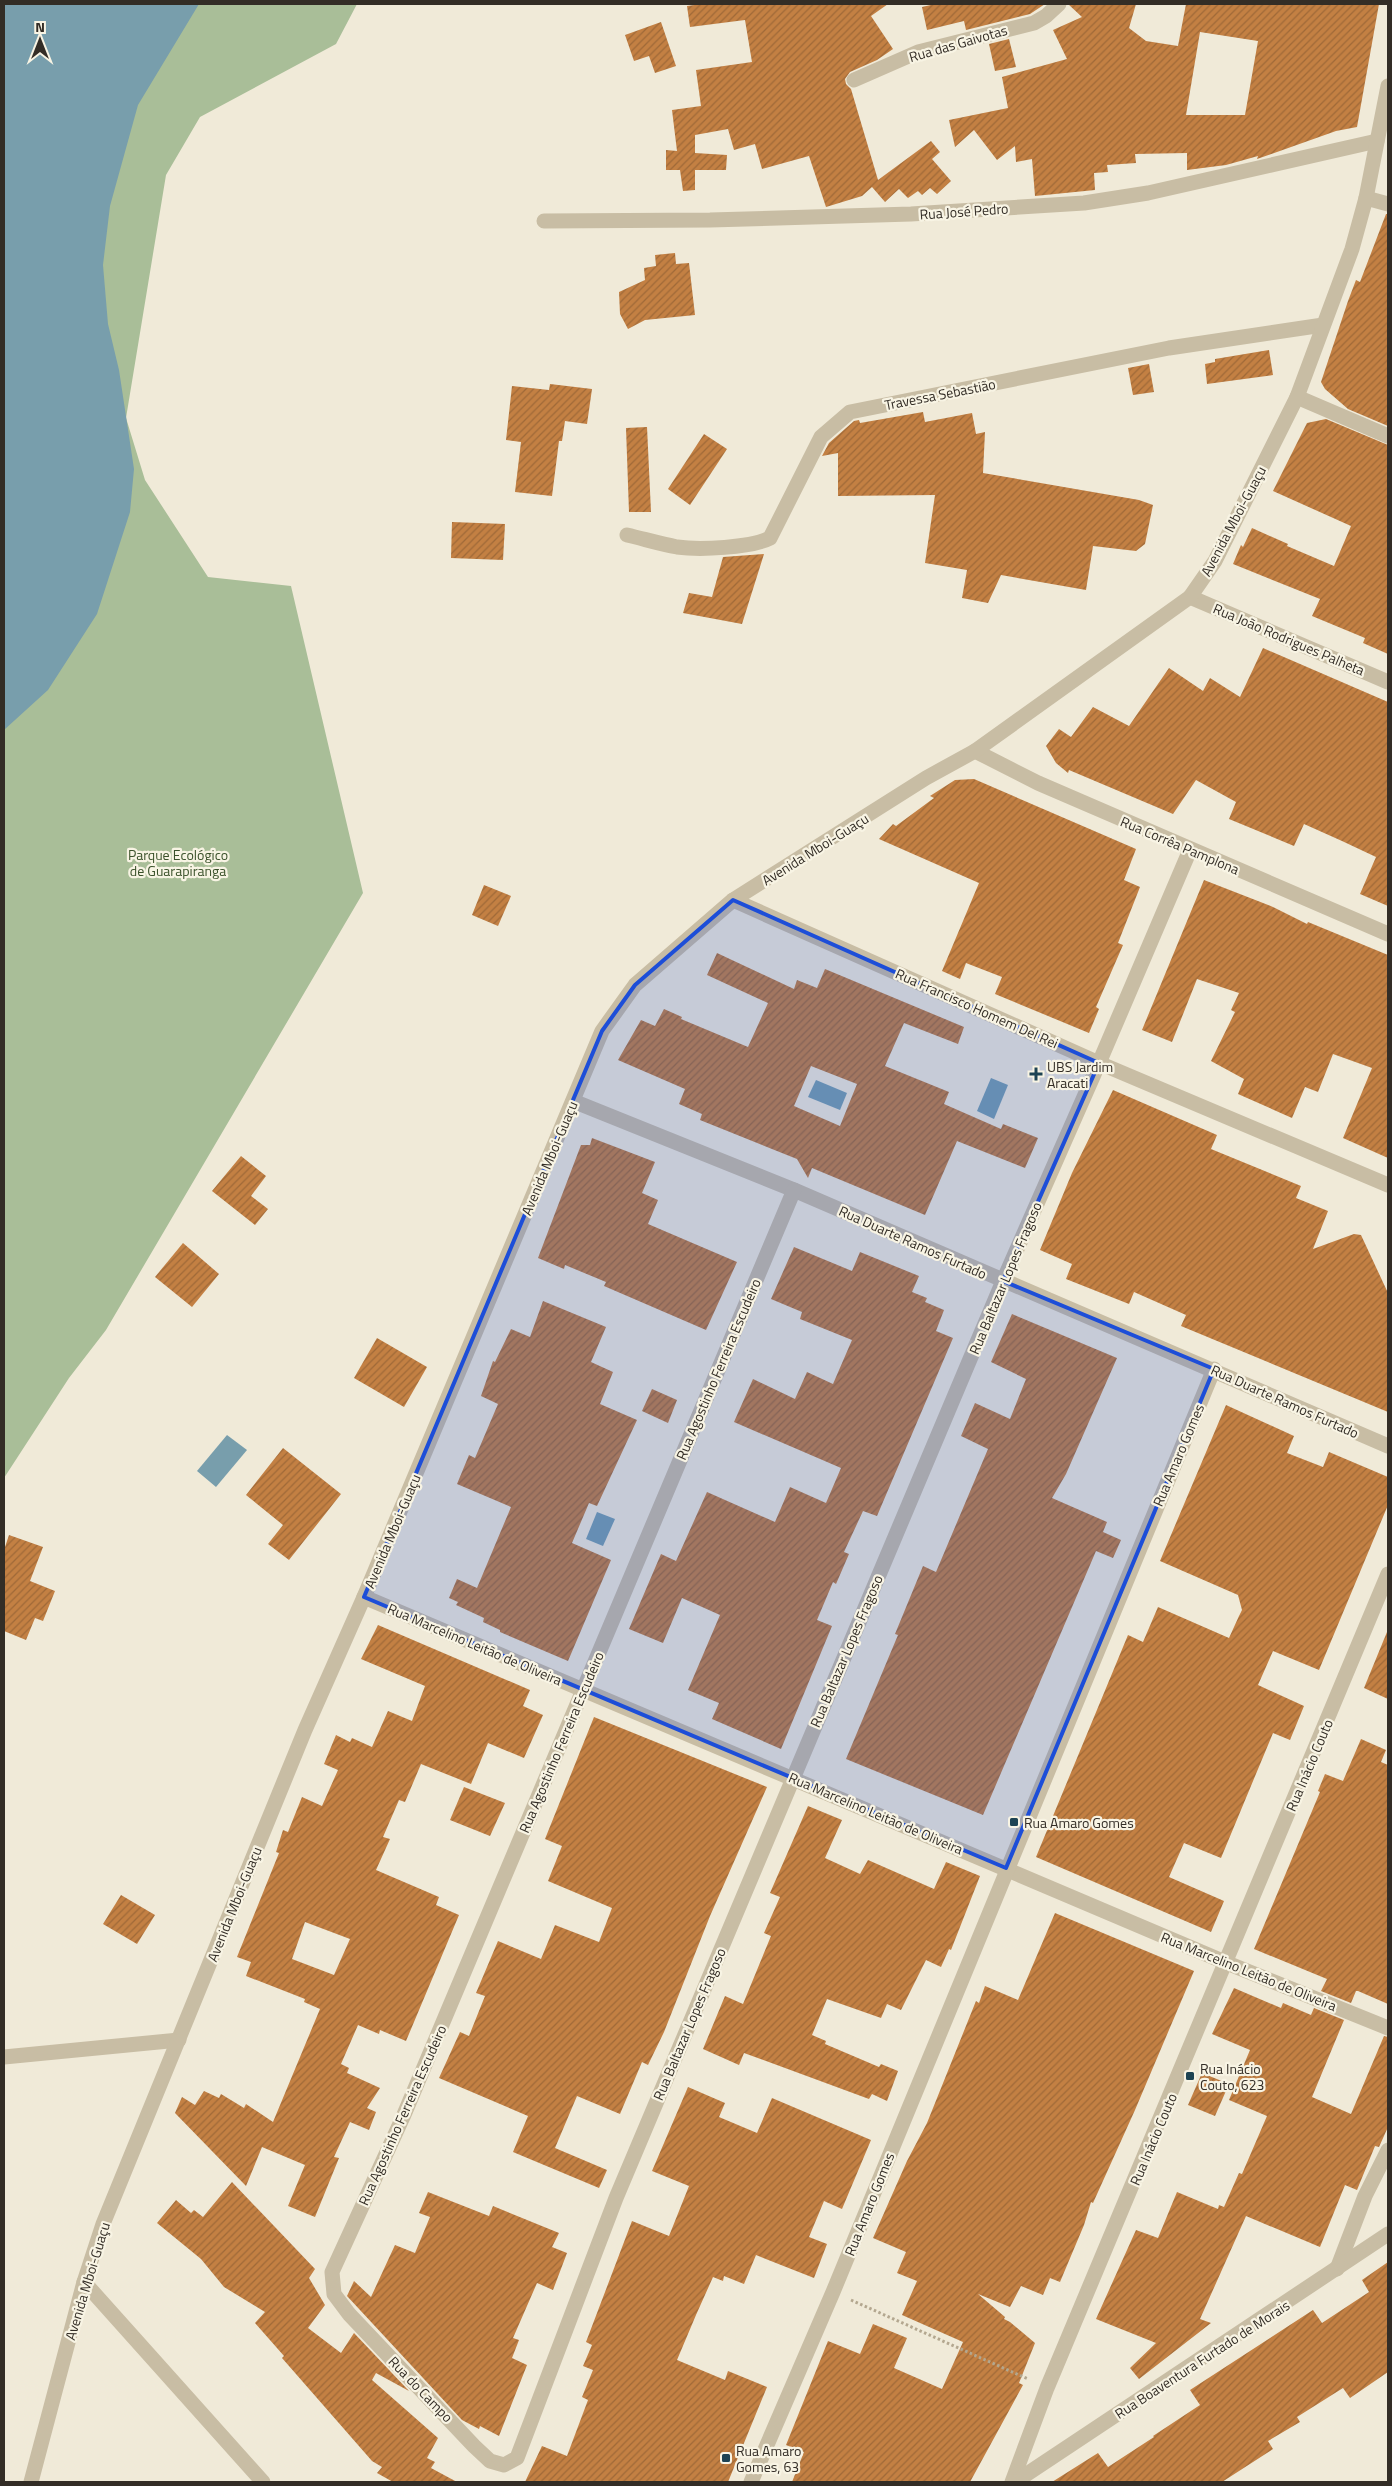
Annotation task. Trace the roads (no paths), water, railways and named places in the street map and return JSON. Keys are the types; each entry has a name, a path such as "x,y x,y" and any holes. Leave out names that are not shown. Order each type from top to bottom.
{"street":[{"name":"Rua das Gaivotas","path":"854,80 918,52 1034,23 1046,16 1059,4"},
{"name":"Avenida Mboi-Guaçu","path":"31,2482 84,2282 103,2224 180,2040 305,1730 364,1597 602,1031 636,985 732,900 926,778 975,751 1190,597 1215,561 1297,397 1352,249 1366,198 1388,86"},
{"name":"Rua José Pedro","path":"544,221 710,220 910,214 1084,202 1148,193 1377,141"},
{"path":"1366,198 1388,204"},
{"name":"Travessa Sebastião","path":"628,535 679,547 758,544 770,538 821,437 850,412 1170,348 1323,325"},
{"path":"1297,397 1388,436"},
{"name":"Rua João Rodrigues Palheta","path":"1190,597 1388,682"},
{"name":"Rua Corrêa Pamplona","path":"975,751 1038,783 1388,934"},
{"name":"Rua Baltazar Lopes Fragoso","path":"518,2458 616,2198 1002,1281 1099,1063 1190,850"},
{"name":"Rua Francisco Homem Del Rei","path":"732,900 1099,1063 1388,1185"},
{"name":"Rua Duarte Ramos Furtado","path":"573,1101 794,1190 1388,1446"},
{"name":"Rua Agostinho Ferreira Escudeiro","path":"334,2294 332,2272 340,2252 403,2118 794,1190"},
{"name":"Rua Amaro Gomes","path":"751,2482 833,2292 1006,1868 1214,1370"},
{"name":"Rua Inácio Couto","path":"1014,2482 1047,2388 1227,1963 1388,1574"},
{"name":"Rua Marcelino Leitão de Oliveira","path":"364,1597 1227,1963 1388,2028"},
{"path":"4,2057 180,2040"},
{"path":"1337,2269 1365,2196 1388,2150"},
{"name":"Rua Boaventura Furtado de Morais","path":"1014,2482 1388,2234"},
{"path":"84,2282 263,2482"},
{"name":"Rua do Campo","path":"334,2294 349,2314 490,2461 504,2465 518,2458"}],"water":[{"path":"4,4 199,4 138,105 110,206 103,265 108,324 119,370 134,469 130,512 97,614 48,690 4,730"},
{"path":"991,1078 1008,1085 994,1119 977,1111"},
{"path":"816,1080 847,1093 840,1110 808,1097"},
{"path":"227,1435 247,1450 216,1487 197,1471"},
{"path":"597,1512 615,1519 603,1546 586,1539"}],"place":[{"name":"UBS Jardim Aracati","path":"1036,1074"},
{"name":"Rua Amaro Gomes","path":"1014,1822"},
{"name":"Rua Inácio Couto, 623","path":"1190,2076"},
{"name":"Rua Amaro Gomes, 63","path":"726,2458"}],"park label":[{"name":"Parque Ecológico de Guarapiranga","path":"178,862"}]}
